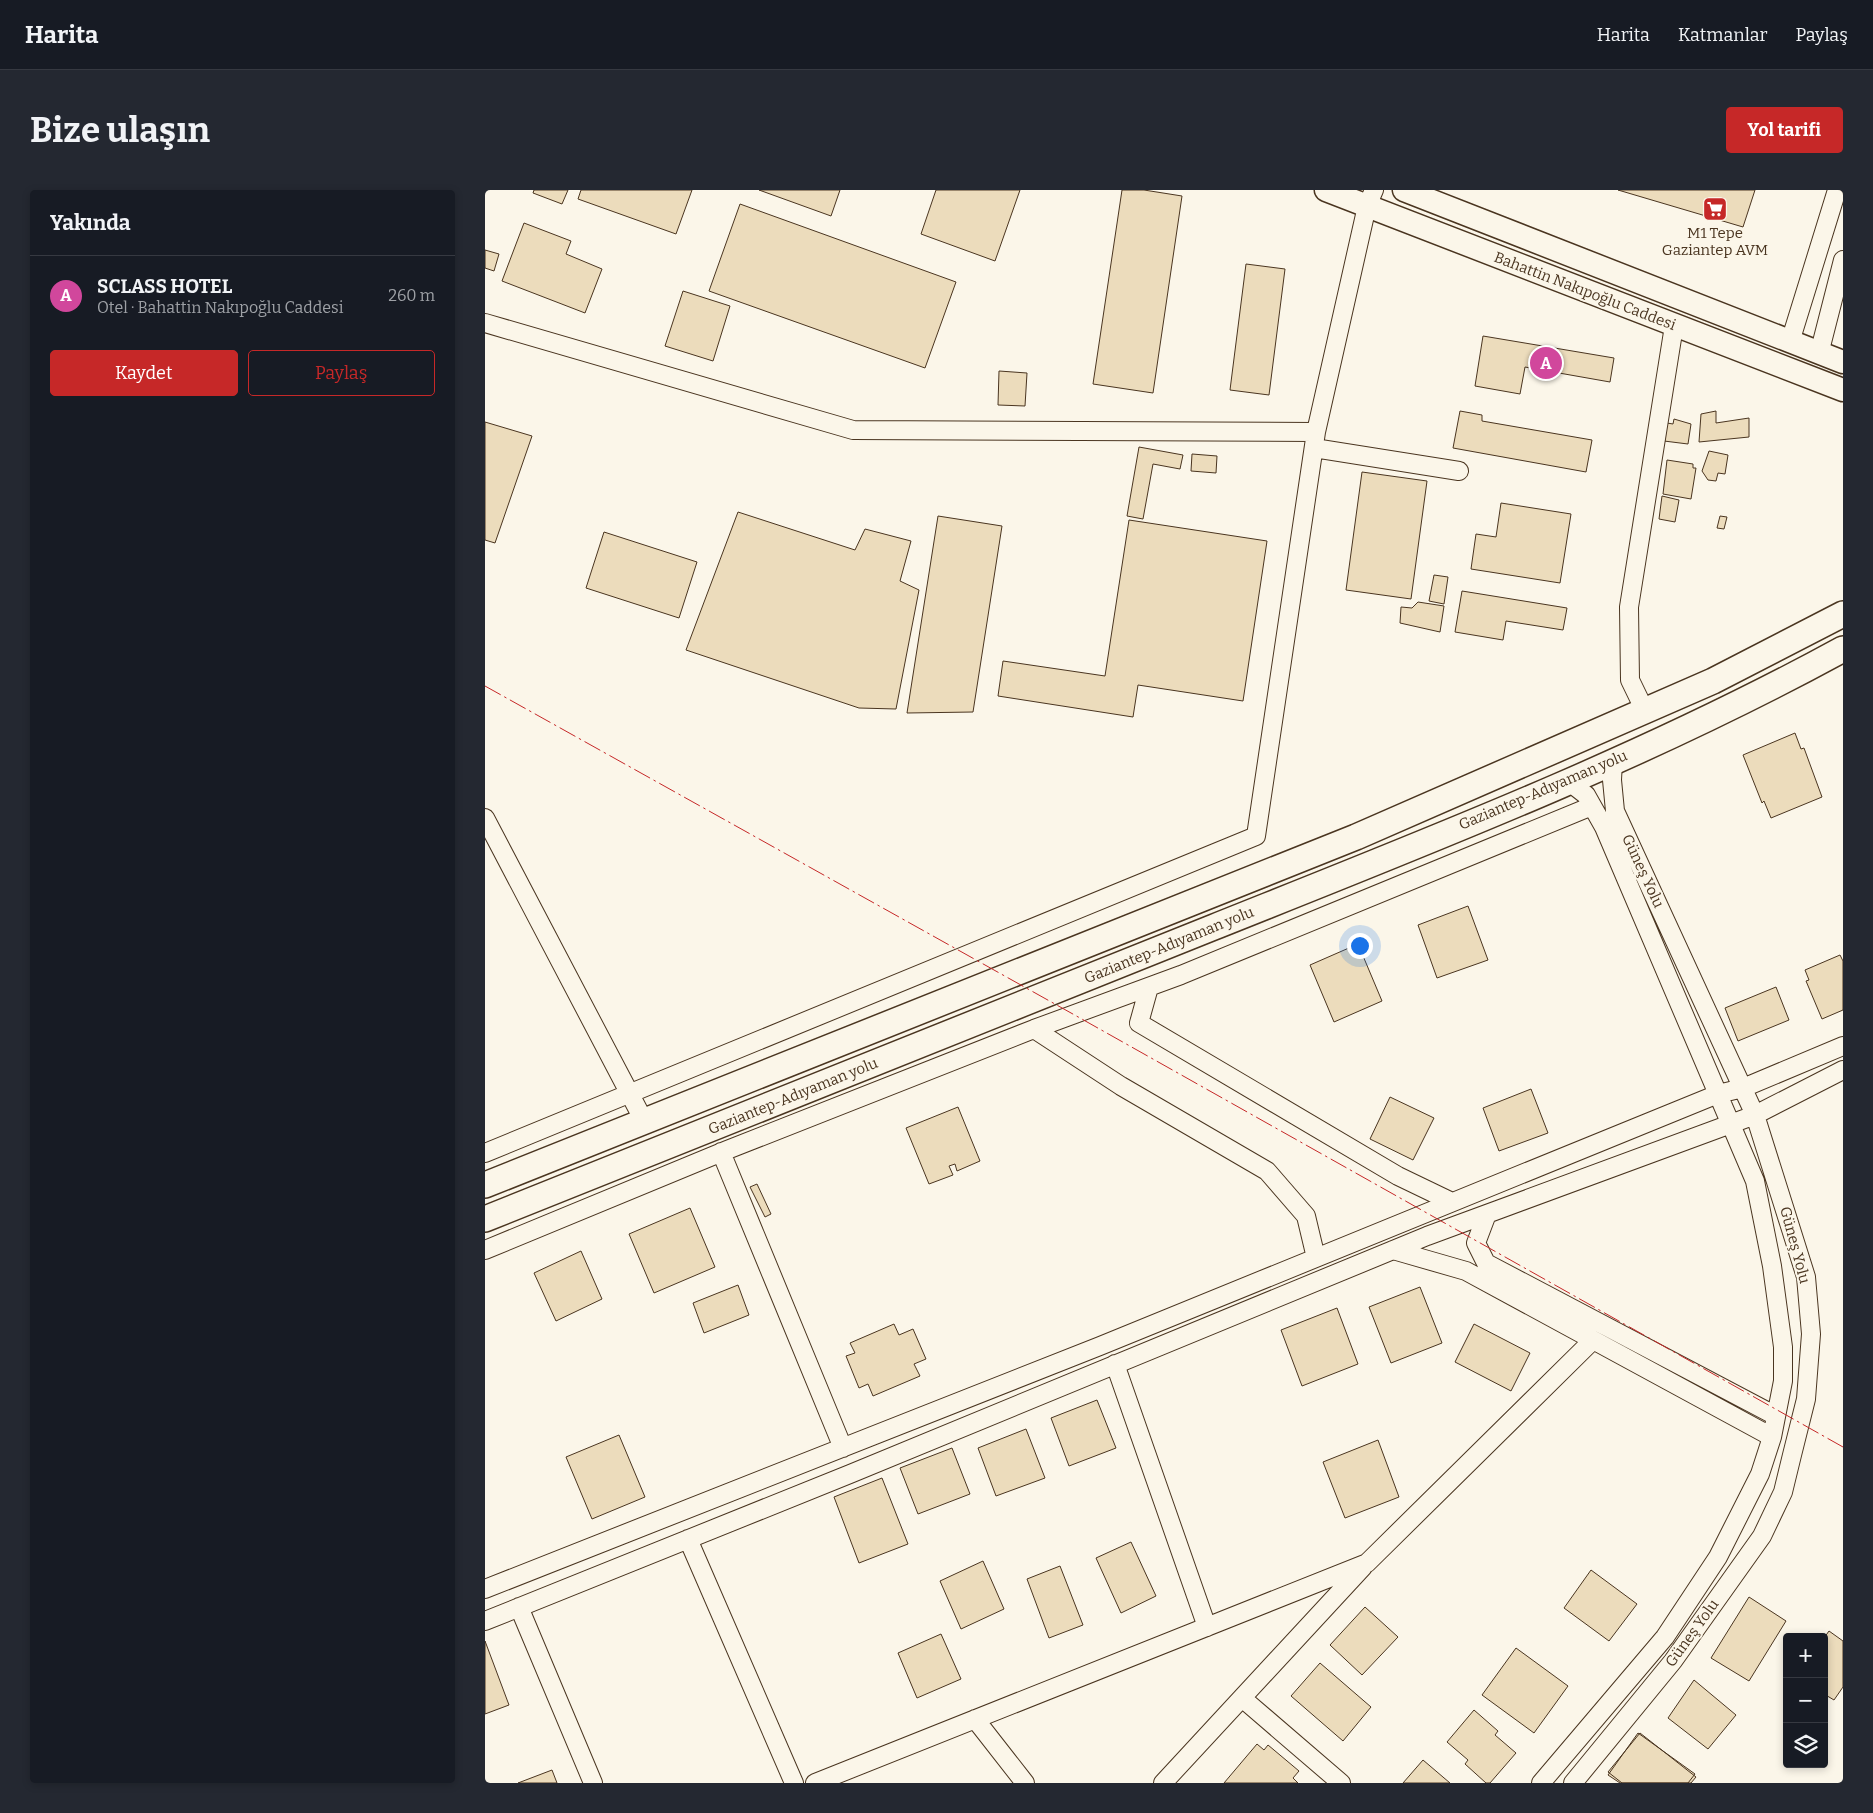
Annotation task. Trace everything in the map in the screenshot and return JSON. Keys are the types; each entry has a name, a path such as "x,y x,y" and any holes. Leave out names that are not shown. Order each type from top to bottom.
{"highway":[{"name":"Gaziantep-Adıyaman yolu","path":"485,1185 1357,837 1713,681 1843,614"},
{"name":"Gaziantep-Adıyaman yolu","path":"485,1219 1365,867 1613,761 1798,674 1843,649"}],"main road":[{"name":"Bahattin Nakıpoğlu Caddesi","path":"1327,190 1371,198 1674,326 1843,390"},
{"name":"Bahattin Nakıpoğlu Caddesi","path":"1404,190 1843,362"}],"street":[{"path":"1790,342 1837,190"},
{"path":"485,1153 1256,836 1315,440 1371,198"},
{"path":"1819,354 1843,260"},
{"path":"485,323 853,430 1315,440 1459,471"},
{"path":"1645,711 1630,680 1629,607 1674,326"},
{"name":"Güneş Yolu","path":"1580,1781 1673,1661 1762,1536 1783,1492 1806,1399 1811,1334 1806,1277 1755,1115 1615,811 1612,780 1613,761"},
{"name":"Güneş Yolu","path":"1541,1783 1665,1637 1718,1557 1760,1474 1772,1437 1783,1381 1783,1347 1772,1266 1755,1181 1604,827 1586,795 1568,780"},
{"path":"485,1250 721,1152 1034,1029 1181,975 1593,806"},
{"path":"485,818 632,1094 644,1121"},
{"path":"1149,987 1139,1023 1398,1176 1452,1202"},
{"path":"1034,1029 1121,1086 1267,1171 1305,1216 1316,1258"},
{"path":"485,1589 843,1448 1718,1094 1743,1088 1843,1046"},
{"path":"485,1620 688,1539 1393,1250 1755,1115 1843,1070"},
{"path":"721,1152 843,1448"},
{"path":"1487,1214 1476,1243 1485,1263 1777,1416"},
{"path":"1393,1250 1466,1271 1772,1437"},
{"path":"1163,1783 1367,1563 1593,1340"},
{"path":"1115,1364 1207,1627"},
{"path":"688,1539 795,1783"},
{"path":"818,1783 1367,1563"},
{"path":"519,1607 593,1783"},
{"path":"1242,1698 1341,1783"},
{"path":"975,1719 1025,1783"}],"building":[{"path":"534,190 568,190 562,204 533,193"},
{"path":"581,190 692,190 676,234 578,199"},
{"path":"759,190 840,190 831,216"},
{"path":"936,190 1020,190 995,261 921,234"},
{"path":"1122,190 1144,190 1182,196 1153,393 1093,384"},
{"name":"M1 Tepe Gaziantep AVM","path":"1618,190 1755,190 1743,227"},
{"path":"740,204 956,282 925,368 709,291"},
{"path":"524,223 571,241 566,254 602,269 585,313 502,281"},
{"path":"485,250 499,254 494,271 485,268"},
{"path":"1246,264 1285,269 1269,395 1230,390"},
{"path":"683,291 730,306 713,361 665,346"},
{"path":"1483,336 1614,358 1610,382 1525,367 1520,394 1475,386"},
{"path":"999,371 1027,373 1025,406 998,405"},
{"path":"1460,411 1482,415 1482,421 1592,440 1586,472 1453,448"},
{"path":"1716,411 1716,423 1749,418 1749,437 1699,442 1701,414"},
{"path":"1674,419 1691,424 1688,444 1664,441 1667,423 1673,424"},
{"path":"485,422 532,436 495,543 485,540"},
{"path":"1139,447 1183,455 1180,469 1153,464 1143,519 1127,516"},
{"path":"1709,451 1728,455 1725,474 1718,473 1716,481 1708,480 1702,471"},
{"path":"1192,454 1217,456 1216,473 1191,471"},
{"path":"1667,460 1693,464 1693,468 1696,468 1691,499 1663,494"},
{"path":"1362,472 1427,481 1411,599 1346,590"},
{"path":"1662,496 1679,500 1675,522 1659,519"},
{"path":"1501,503 1571,514 1560,583 1471,569 1476,534 1496,537"},
{"path":"738,512 855,550 865,529 911,541 900,581 919,590 896,709 859,708 686,650"},
{"path":"938,516 1002,526 973,712 907,713"},
{"path":"1720,516 1727,517 1724,529 1717,528"},
{"path":"1129,520 1267,541 1243,701 1138,685 1133,717 998,696 1003,661 1105,676"},
{"path":"604,532 697,562 679,618 586,588"},
{"path":"1434,575 1448,577 1444,604 1429,601"},
{"path":"1462,591 1567,608 1563,630 1506,621 1503,640 1455,632"},
{"path":"1418,602 1444,606 1440,632 1400,623 1401,607 1412,608"},
{"path":"1795,733 1801,749 1804,748 1822,797 1771,818 1764,801 1762,803 1743,755"},
{"path":"1468,906 1488,960 1437,978 1418,925"},
{"path":"1358,944 1382,1001 1334,1022 1310,965"},
{"path":"1840,955 1843,961 1843,1010 1822,1019 1806,981 1809,980 1805,970"},
{"path":"1776,987 1789,1020 1738,1041 1725,1008"},
{"path":"1531,1089 1548,1133 1499,1151 1483,1108"},
{"path":"1390,1097 1434,1118 1413,1160 1370,1139"},
{"path":"958,1107 980,1161 957,1171 955,1164 949,1166 953,1175 929,1184 906,1128"},
{"path":"757,1184 771,1214 765,1217 750,1187"},
{"path":"690,1208 715,1267 654,1293 629,1234"},
{"path":"581,1251 602,1299 556,1321 534,1273"},
{"path":"738,1285 749,1315 704,1333 693,1303"},
{"path":"1420,1287 1442,1343 1391,1363 1369,1307"},
{"path":"1337,1308 1358,1364 1302,1386 1281,1330"},
{"path":"894,1324 899,1335 913,1329 926,1359 914,1364 920,1376 873,1396 868,1384 859,1388 846,1356 855,1353 850,1343"},
{"path":"1474,1324 1530,1353 1511,1391 1455,1362"},
{"path":"1097,1400 1116,1448 1069,1466 1051,1418"},
{"path":"1026,1429 1045,1478 996,1496 978,1448"},
{"path":"619,1435 645,1497 592,1519 566,1457"},
{"path":"1378,1440 1399,1497 1345,1518 1323,1462"},
{"path":"952,1448 970,1494 918,1514 900,1468"},
{"path":"882,1478 908,1544 859,1563 834,1497"},
{"path":"1131,1542 1156,1596 1121,1613 1096,1558"},
{"path":"983,1561 1004,1609 961,1629 940,1581"},
{"path":"1060,1566 1083,1625 1049,1638 1027,1579"},
{"path":"1591,1570 1637,1604 1609,1641 1564,1608"},
{"path":"1749,1597 1786,1621 1749,1681 1711,1658"},
{"path":"1365,1607 1398,1637 1362,1675 1330,1645"},
{"path":"1829,1631 1843,1641 1843,1687 1834,1700 1828,1696"},
{"path":"941,1634 961,1679 917,1698 898,1653"},
{"path":"485,1641 509,1705 485,1714"},
{"path":"1516,1648 1568,1686 1534,1733 1482,1695"},
{"path":"1320,1663 1371,1707 1343,1741 1291,1696"},
{"path":"1694,1680 1736,1715 1708,1749 1668,1718"},
{"path":"1474,1710 1498,1731 1495,1735 1516,1753 1490,1783 1486,1783 1465,1764 1468,1760 1447,1742"},
{"path":"1638,1733 1695,1774 1688,1783 1620,1783 1608,1775"},
{"path":"1640,1733 1696,1777 1691,1783 1622,1783 1608,1772"},
{"path":"1257,1744 1264,1750 1268,1745 1299,1771 1293,1778 1298,1783 1224,1783"},
{"path":"1423,1760 1450,1783 1403,1783"},
{"path":"552,1770 557,1783 518,1783"}],"power":[{"path":"485,686 1843,1447"}],"place":[{"name":"M1 Tepe Gaziantep AVM","path":"1715,209"},
{"name":"SCLASS HOTEL","path":"1546,363"}]}
